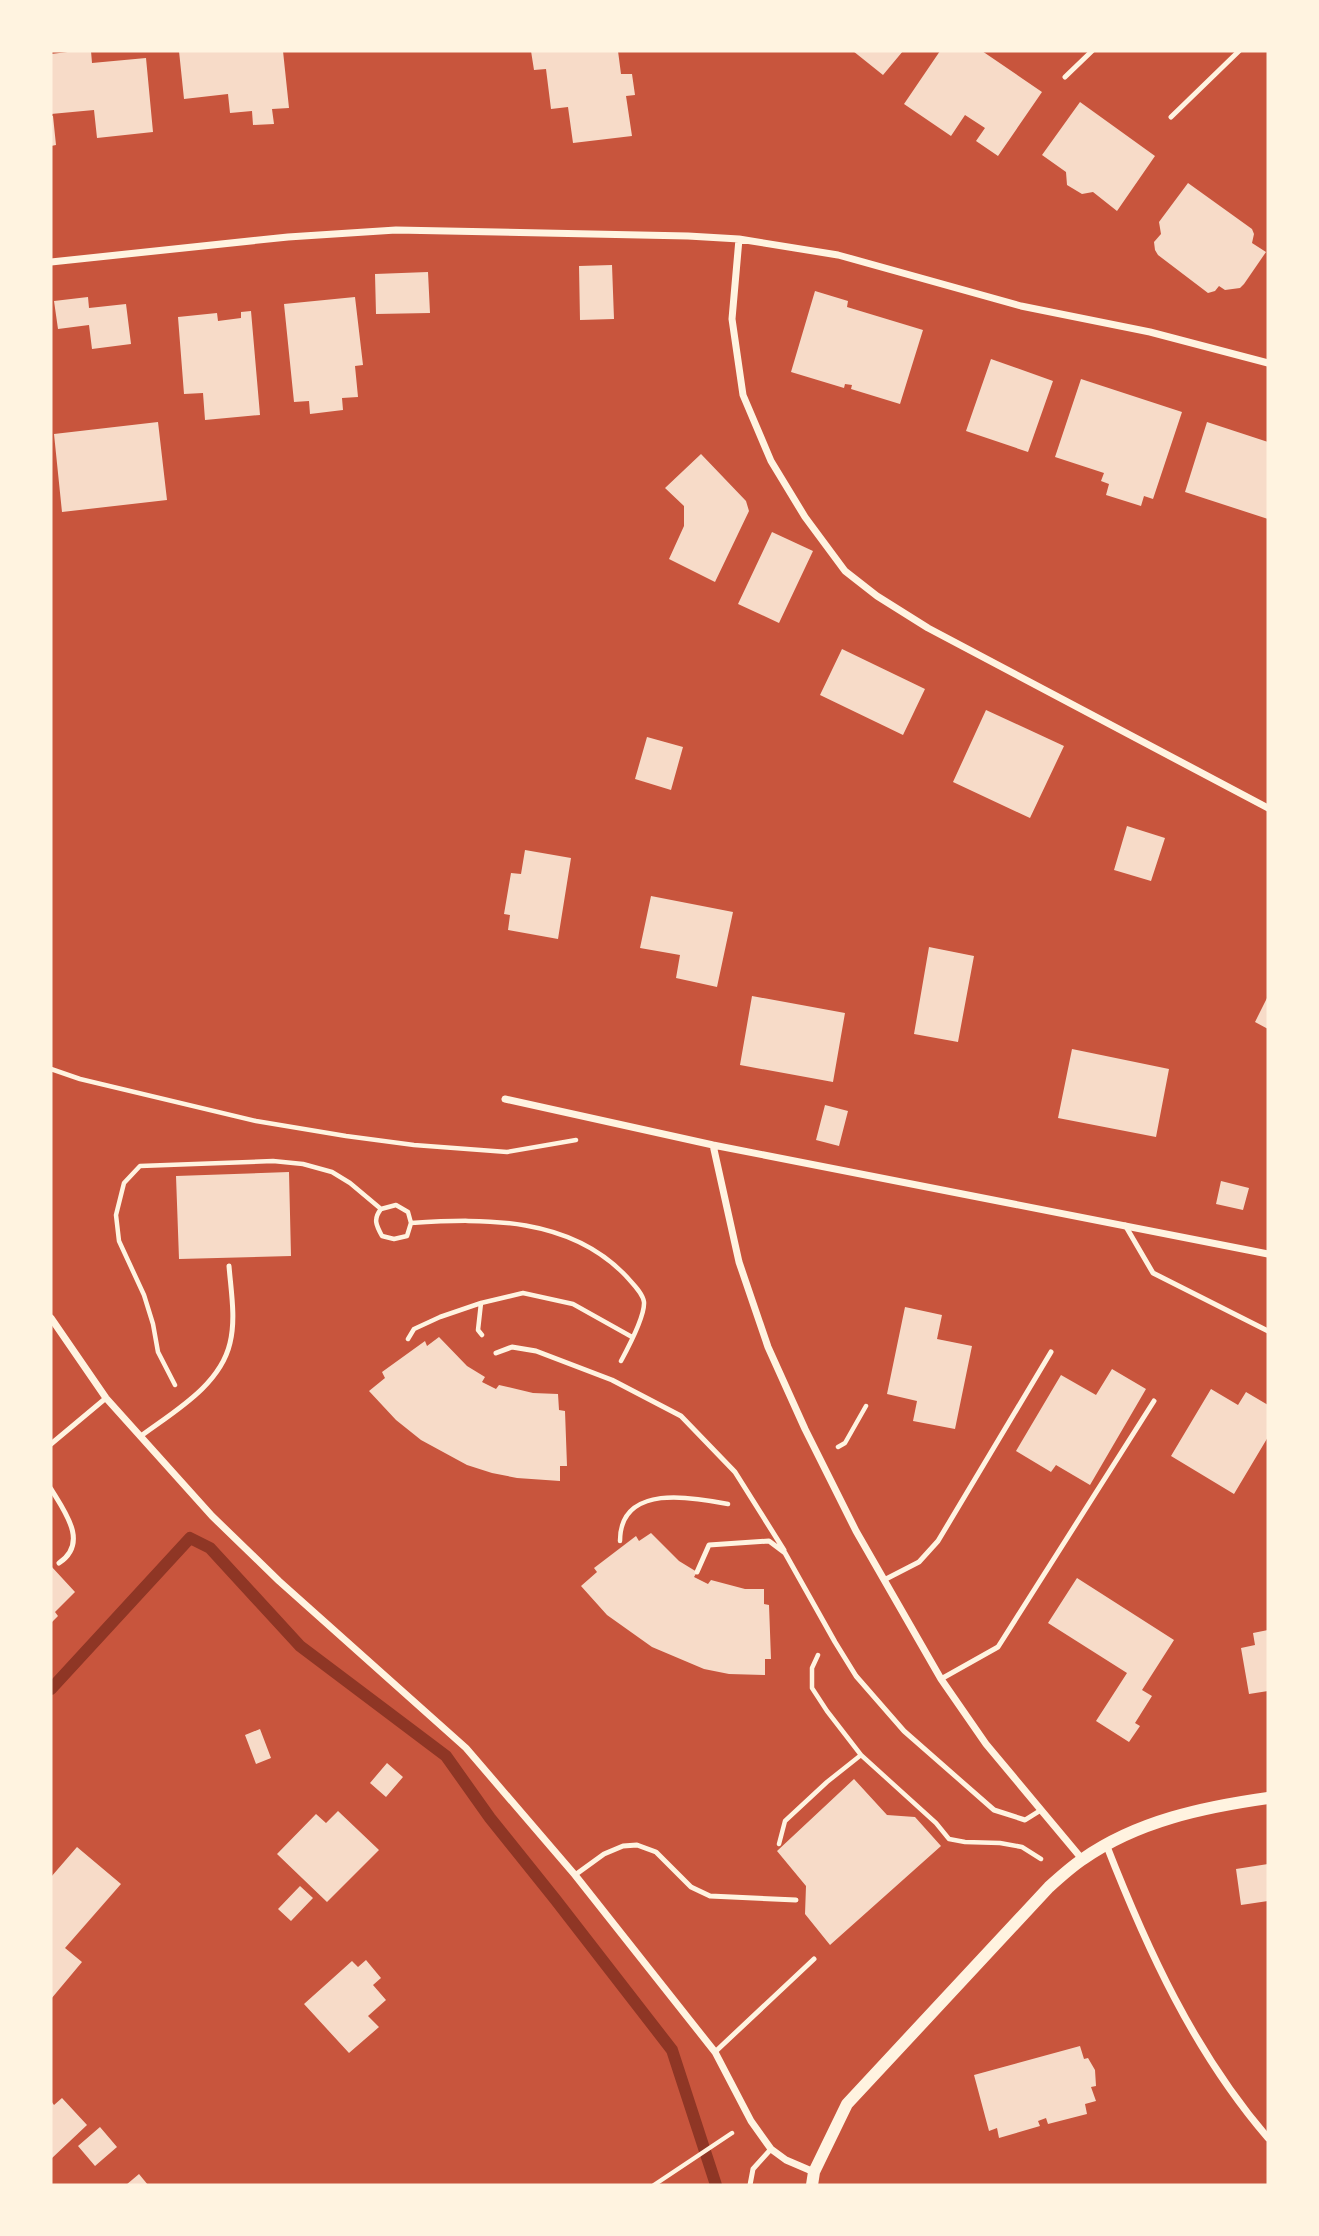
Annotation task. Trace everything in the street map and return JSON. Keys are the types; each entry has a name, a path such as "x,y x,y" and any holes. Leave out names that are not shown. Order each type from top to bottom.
{"street":[{"path":"51,262 288,237 396,230 675,235 738,239 838,255 1021,306 1150,332 1268,363"},
{"path":"738,239 732,319 743,395 771,461 805,517 845,571 877,596 928,628 1268,808"},
{"path":"505,1099 713,1145 1268,1254"},
{"path":"713,1145 739,1262 768,1347 820,1458 884,1580 941,1679 986,1744 1082,1859"},
{"path":"51,1318 106,1398 212,1516 279,1581 466,1748 575,1875 715,2052 751,2121 771,2149 786,2160 814,2172"},
{"path":"812,2185 814,2172 846,2104 1049,1887 1082,1859 1106,1844 1141,1828 1192,1812 1268,1798"},
{"path":"1106,1844 1143,1937 1198,2043 1245,2111 1268,2138"}],"lane":[{"path":"1065,77 1092,51"},
{"path":"1171,117 1239,51"},
{"path":"1125,1225 1153,1273 1268,1331"},
{"path":"141,1436 183,1405 215,1375 230,1344 233,1306 229,1266"},
{"path":"496,1353 512,1347 536,1351 611,1380 681,1416 735,1472 856,1676 904,1731 994,1810 1025,1820 1041,1810"},
{"path":"884,1580 919,1562 938,1541 1051,1352"},
{"path":"51,1444 106,1398"},
{"path":"941,1679 998,1647 1154,1401"},
{"path":"51,1489 70,1520 75,1542 67,1558 59,1563"},
{"path":"697,1572 709,1545 769,1541 785,1553"},
{"path":"575,1875 604,1854 623,1846 637,1845 656,1852 691,1887 710,1896 796,1900"},
{"path":"715,2052 814,1959"},
{"path":"750,2185 753,2169 771,2149"}],"path":[{"path":"51,1069 80,1079 256,1121 414,1145 507,1152 575,1141 606,1120"},
{"path":"183,1405 158,1352 144,1296 119,1241 116,1215 124,1183 140,1166 274,1161 303,1164 332,1172 381,1209"},
{"path":"396,1205 408,1212 411,1223 407,1236 394,1239 382,1236 375,1224 381,1209 396,1205"},
{"path":"411,1223 486,1221 527,1225 589,1245 615,1264 644,1298 644,1309 611,1380"},
{"path":"408,1339 414,1329 481,1303 523,1293 573,1304 632,1337"},
{"path":"481,1303 478,1330 496,1353"},
{"path":"820,1458 845,1443 866,1406"},
{"path":"620,1541 625,1518 639,1506 659,1497 694,1497 760,1512"},
{"path":"835,1642 820,1651 812,1668 812,1688 861,1755 936,1823 949,1839 1022,1847 1041,1859 1082,1859"},
{"path":"779,1844 785,1821 861,1755"},
{"path":"654,2185 718,2142"}],"building":[{"path":"91,51 92,63 146,58 153,132 97,138 94,110 51,114 51,54"},
{"path":"179,51 283,51 289,108 272,109 274,124 253,125 252,111 230,113 228,94 184,99"},
{"path":"531,51 618,51 621,74 632,74 635,95 626,96 632,136 573,143 568,107 551,109 546,69 534,70"},
{"path":"853,51 903,51 883,75"},
{"path":"940,51 982,51 1042,92 998,156 976,141 985,128 965,115 951,136 904,104"},
{"path":"1080,102 1155,156 1117,211 1093,192 1082,194 1067,185 1066,172 1042,155"},
{"path":"51,116 56,145 51,146"},
{"path":"1188,183 1252,229 1252,243 1266,252 1240,288 1225,290 1219,286 1208,293 1155,250 1154,242 1161,234 1159,222"},
{"path":"612,265 614,319 580,320 579,266"},
{"path":"428,272 430,313 376,314 375,274"},
{"path":"815,291 848,301 847,307 923,330 900,404 851,389 852,385 845,384 844,388 791,372"},
{"path":"88,297 89,308 126,304 131,344 92,349 89,325 58,329 54,301"},
{"path":"355,297 363,365 355,366 358,397 342,398 343,410 310,414 309,401 294,402 284,304"},
{"path":"251,311 260,415 205,420 203,393 184,394 178,317 217,313 218,321 241,318 241,312"},
{"path":"991,359 1053,381 1028,452 966,431"},
{"path":"1081,379 1182,412 1153,499 1144,496 1141,506 1106,495 1109,484 1101,481 1104,473 1055,457"},
{"path":"158,422 167,500 62,512 54,434"},
{"path":"1207,422 1268,442 1268,519 1185,492"},
{"path":"701,454 746,501 749,511 715,582 669,559 684,526 684,506 665,488"},
{"path":"772,532 813,551 779,623 738,604"},
{"path":"842,649 925,689 903,735 820,695"},
{"path":"986,710 1064,746 1030,818 953,782"},
{"path":"647,737 683,747 671,790 635,779"},
{"path":"1127,826 1165,838 1151,881 1114,870"},
{"path":"525,850 571,858 558,939 508,930 510,915 504,914 511,873 521,874"},
{"path":"651,896 733,912 717,987 676,978 680,955 640,948"},
{"path":"929,947 974,956 958,1042 914,1034"},
{"path":"752,996 845,1013 833,1082 740,1065"},
{"path":"1268,996 1268,1029 1255,1022"},
{"path":"1072,1049 1169,1069 1156,1137 1058,1118"},
{"path":"825,1105 848,1111 839,1146 816,1140"},
{"path":"289,1172 291,1256 179,1259 176,1176"},
{"path":"1221,1181 1249,1188 1243,1210 1216,1204"},
{"path":"905,1307 942,1315 937,1339 972,1346 955,1429 913,1421 917,1401 887,1394"},
{"path":"439,1337 467,1366 485,1377 482,1382 496,1389 499,1385 533,1393 558,1394 559,1410 565,1411 567,1466 560,1466 560,1481 517,1478 467,1465 421,1440 396,1420 369,1391 385,1378 382,1372 425,1341 427,1346"},
{"path":"1112,1369 1146,1389 1090,1485 1056,1465 1051,1472 1016,1451 1061,1375 1096,1395"},
{"path":"1211,1389 1238,1405 1246,1392 1268,1405 1268,1437 1234,1494 1171,1456"},
{"path":"651,1533 679,1561 697,1572 694,1577 708,1584 711,1580 745,1589 764,1589 764,1604 769,1605 771,1659 765,1659 765,1675 729,1674 704,1669 652,1647 607,1615 581,1586 597,1572 594,1568 636,1536 639,1541"},
{"path":"51,1566 75,1592 55,1612 58,1616 51,1623"},
{"path":"1077,1578 1174,1640 1142,1690 1152,1696 1135,1723 1140,1726 1129,1742 1096,1721 1127,1673 1048,1623"},
{"path":"1268,1630 1268,1691 1249,1694 1241,1648 1255,1645 1253,1633"},
{"path":"260,1729 271,1758 256,1764 245,1735"},
{"path":"387,1763 403,1777 386,1797 370,1783"},
{"path":"854,1779 887,1815 915,1817 941,1846 830,1945 805,1914 806,1886 777,1851"},
{"path":"338,1811 379,1850 327,1902 277,1854 316,1814 326,1823"},
{"path":"77,1847 121,1884 65,1948 82,1962 51,1999 51,1877"},
{"path":"1268,1864 1268,1901 1241,1905 1236,1869"},
{"path":"300,1886 313,1898 291,1921 278,1909"},
{"path":"366,1960 381,1978 373,1985 386,2000 368,2016 379,2027 349,2053 304,2004 352,1961 358,1967"},
{"path":"1080,2046 1084,2059 1088,2058 1095,2070 1096,2086 1091,2087 1096,2101 1085,2104 1087,2114 1048,2124 1046,2118 1038,2121 1040,2126 999,2138 997,2128 989,2131 974,2075"},
{"path":"62,2098 87,2125 51,2159 51,2101 54,2105"},
{"path":"100,2127 117,2147 95,2166 78,2146"},
{"path":"139,2174 148,2185 126,2185"}],"waterway":[{"path":"51,1689 190,1538 210,1548 300,1646 446,1756 490,1818 672,2050 716,2185"}]}
